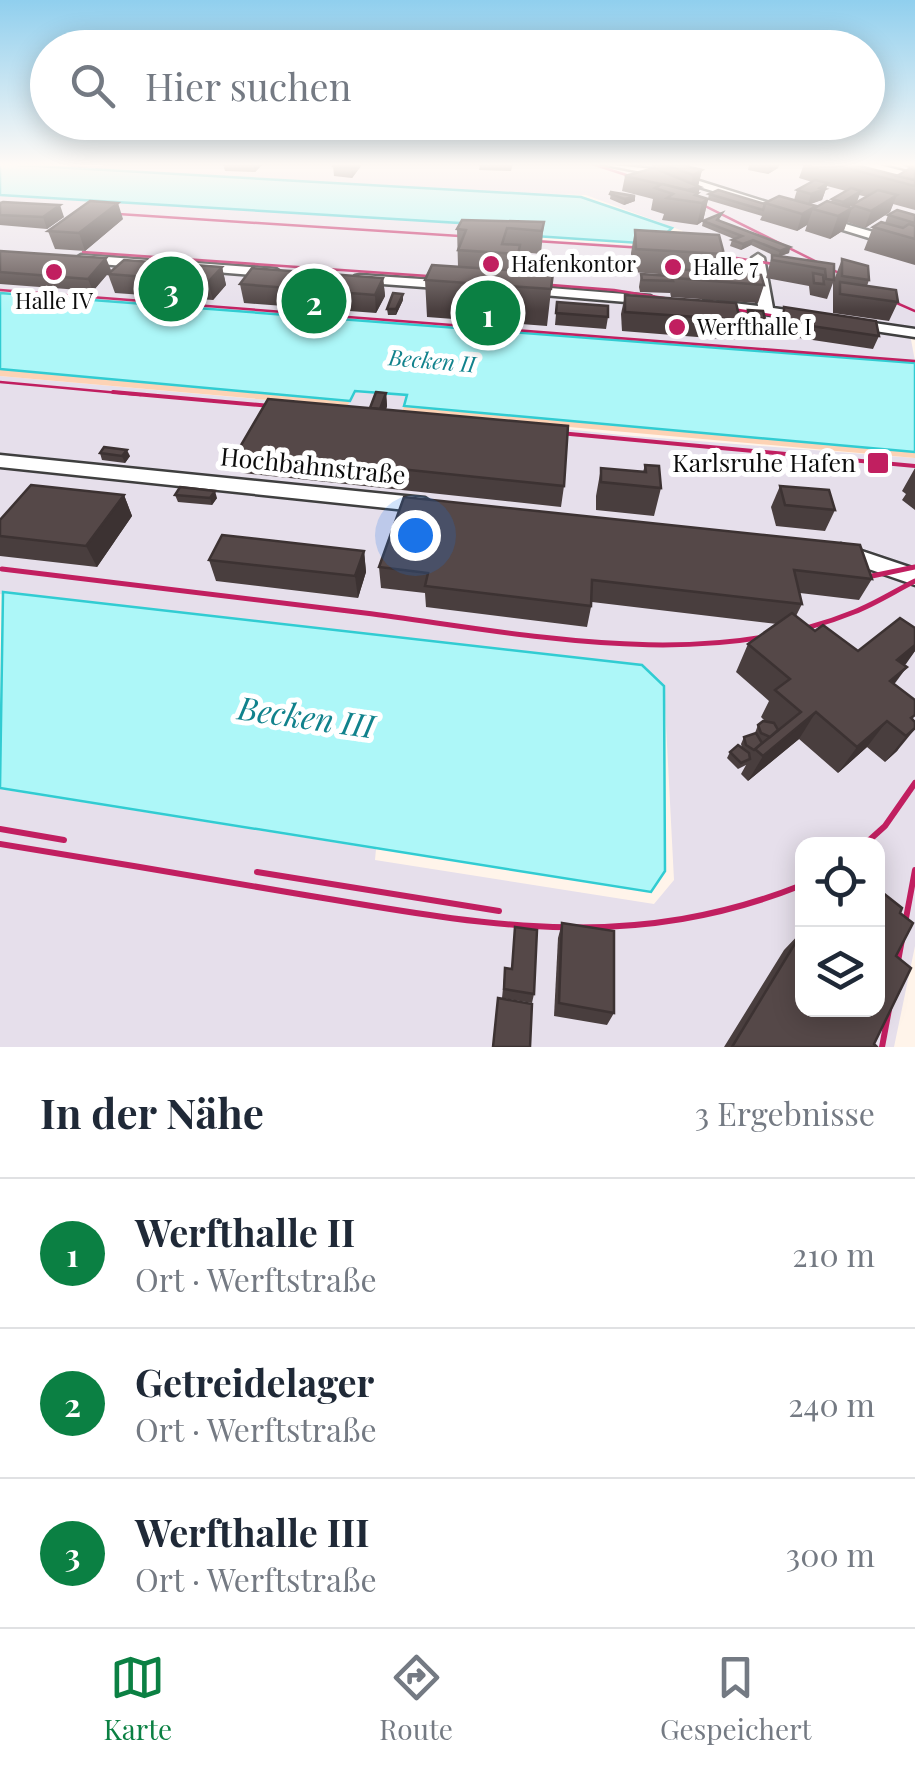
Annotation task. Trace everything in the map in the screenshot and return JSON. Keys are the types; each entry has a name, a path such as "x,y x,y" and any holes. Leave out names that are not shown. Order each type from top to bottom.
{"street":[{"path":"815,218 915,248"},
{"path":"69,258 157,264"},
{"path":"758,258 766,310"},
{"path":"175,266 285,273"},
{"path":"340,277 470,286"},
{"path":"510,289 662,300"},
{"path":"694,303 826,319"},
{"path":"842,322 915,334"},
{"name":"Hochbahnstraße","path":"0,461 441,507"},
{"path":"814,548 871,560 915,577"}],"shaded area":[{"path":"0,213 293,213 493,225 490,237 666,247 683,231 634,213 915,213 915,329 909,329 915,361 0,293"},
{"path":"0,376 346,407 354,391 408,395 402,411 621,435 915,458 915,946 894,1047 0,1047 0,789 376,849 375,860 654,904 674,880 664,686 0,594"}],"sand":[{"path":"0,369 350,401 347,407 0,376"},
{"path":"404,406 915,452 915,458 402,412"}],"water":[{"path":"293,213 628,213 672,228 655,244 490,233 492,225"},
{"name":"Becken II","path":"0,293 915,363 915,452 404,406 407,395 355,391 350,401 0,369"},
{"name":"Becken III","path":"3,592 642,665 664,686 665,871 651,892 0,788"}],"building":[{"path":"0,213 49,213 43,217"},
{"path":"73,213 105,213 79,233 48,231"},
{"path":"722,213 717,220 790,247 780,251 753,240 743,244 732,240 742,236 703,221"},
{"path":"888,215 915,215 915,223"},
{"path":"462,220 544,222 542,231 507,228 502,244 520,245 518,254 458,250 466,230 457,229"},
{"path":"881,222 903,228 915,226 915,239 873,227"},
{"path":"635,230 719,235 724,254 636,249"},
{"path":"0,251 106,258 88,279 0,272"},
{"path":"772,255 834,264 834,280 826,279 825,269 772,260"},
{"path":"842,259 868,266 869,280 842,276"},
{"path":"124,260 222,267 208,282 108,274"},
{"path":"527,260 544,261 543,267 526,266"},
{"path":"432,265 553,273 551,289 425,280"},
{"path":"252,268 383,278 375,295 240,284"},
{"path":"674,269 761,275 764,285 675,278"},
{"path":"813,273 823,275 824,284 814,283"},
{"path":"641,274 671,276 673,281 642,280"},
{"path":"840,282 896,290 898,302 840,294"},
{"path":"393,293 403,294 396,309 387,309"},
{"path":"625,295 736,303 740,320 625,312"},
{"path":"557,302 608,306 608,317 556,313"},
{"path":"784,307 876,321 879,336 784,322"},
{"path":"748,310 763,311 765,319 750,317"},
{"path":"376,392 386,393 380,409 370,408"},
{"path":"268,399 568,426 564,486 237,452"},
{"path":"104,447 127,450 122,456 100,453"},
{"path":"645,465 659,466 661,488 601,482 601,468 646,472"},
{"path":"31,485 124,495 86,546 0,536 0,520"},
{"path":"780,486 829,490 835,510 785,505"},
{"path":"180,487 215,491 210,498 175,495"},
{"path":"404,497 860,545 872,579 794,570 802,604 592,580 591,606 425,586 428,573 379,567"},
{"path":"222,535 364,551 355,576 209,560"},
{"path":"792,613 815,631 823,625 858,651 900,618 915,628 915,645 897,660 907,667 890,681 915,700 915,715 911,718 915,728 906,736 887,721 857,747 816,712 763,756 755,749 801,712 775,690 790,679 748,644"},
{"path":"763,721 774,723 778,730 770,737 761,733 758,725"},
{"path":"756,733 762,743 754,750 746,745 744,737"},
{"path":"738,745 749,753 750,759 741,763 730,752"},
{"path":"885,895 902,908 900,913 913,923 896,956 911,968 874,1044 877,1047 732,1047 795,944 795,1017 885,1017"},
{"path":"562,923 614,931 614,1013 559,1003"},
{"path":"515,927 537,930 534,994 504,989 505,968 512,969"},
{"path":"498,998 532,1004 530,1047 493,1047"}],"railway":[{"path":"103,213 659,249"},
{"path":"719,213 861,284"},
{"path":"694,251 798,268"},
{"path":"83,252 457,278"},
{"path":"527,283 614,290 801,320"},
{"path":"0,290 915,361"},
{"path":"874,293 915,311"},
{"path":"0,382 141,395"},
{"path":"113,392 294,408"},
{"path":"538,431 915,466"},
{"path":"853,580 915,567"},
{"path":"2,569 548,638 674,645 796,631 862,609 915,581"},
{"path":"873,837 915,783"},
{"path":"0,829 64,840"},
{"path":"0,844 424,914 549,927 611,927 673,920 736,907 795,887"},
{"path":"882,1047 915,870"},
{"path":"257,872 499,911"}],"place":[{"name":"Hafenkontor","path":"491,264"},
{"name":"Halle 7","path":"673,267"},
{"name":"Halle IV","path":"54,272"},
{"name":"Werfthalle III","path":"171,289"},
{"name":"Getreidelager","path":"314,301"},
{"name":"Werfthalle II","path":"488,313"},
{"name":"Werfthalle I","path":"677,327"},
{"name":"Karlsruhe Hafen","path":"878,463"}]}
